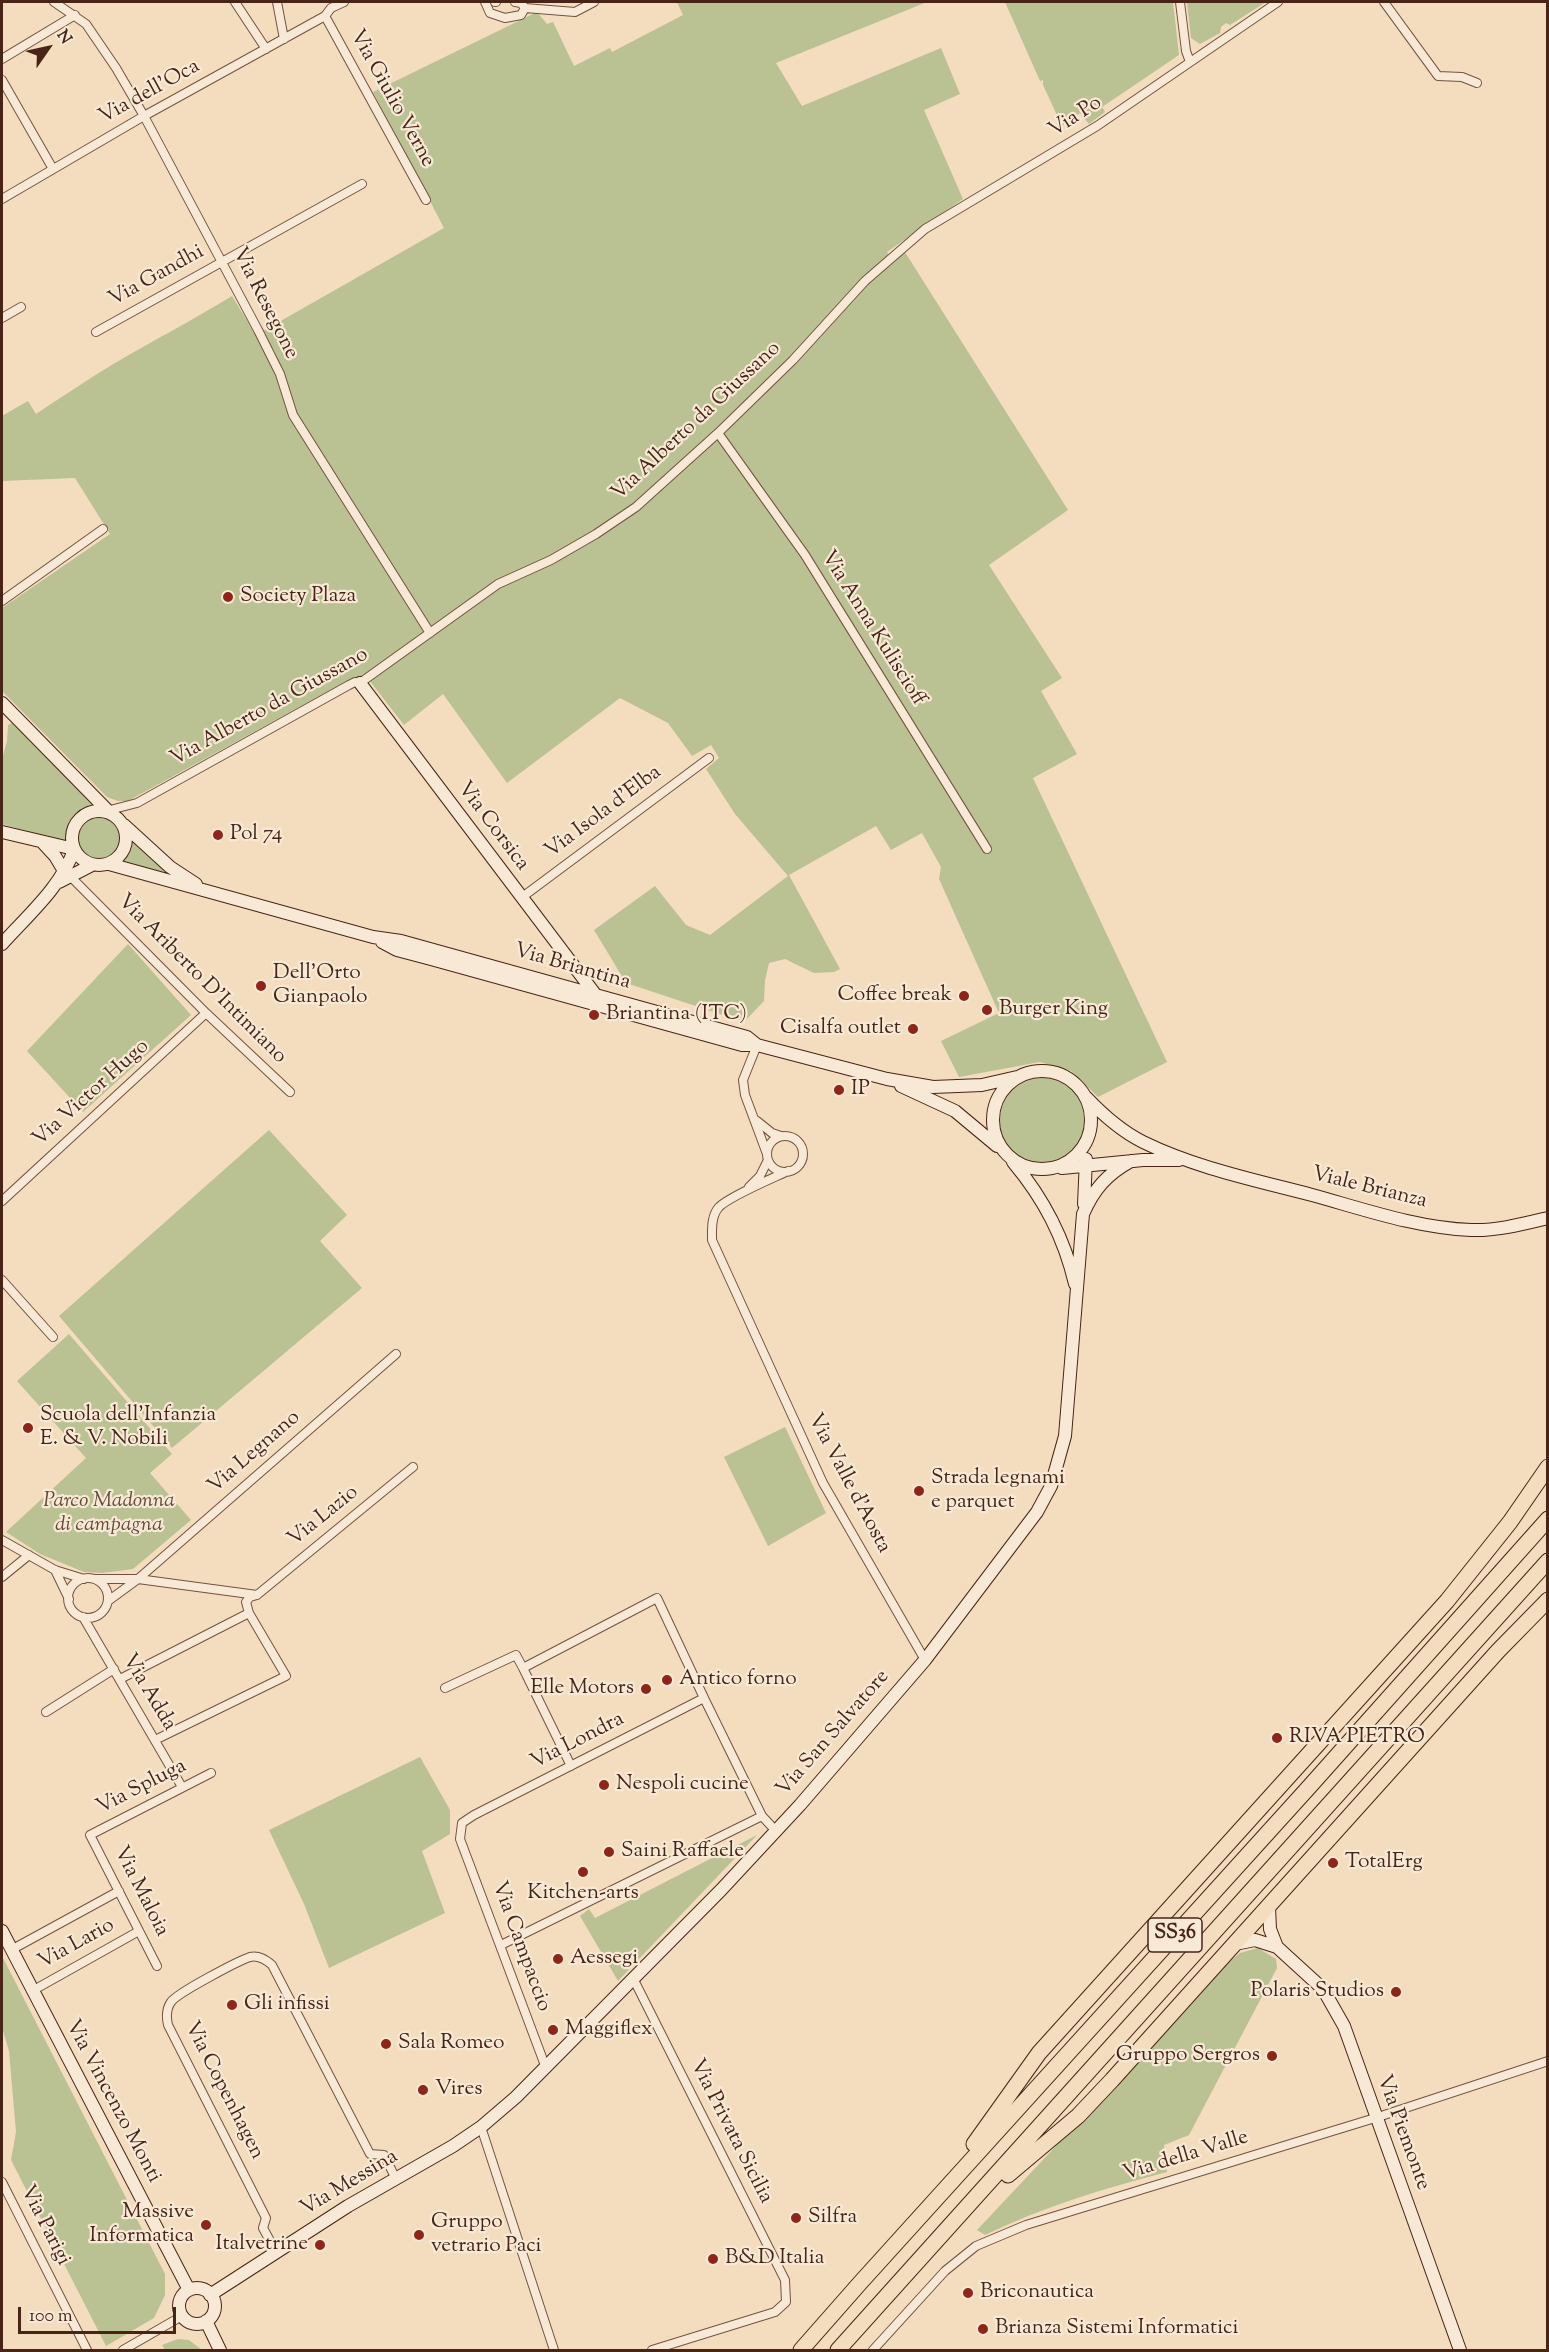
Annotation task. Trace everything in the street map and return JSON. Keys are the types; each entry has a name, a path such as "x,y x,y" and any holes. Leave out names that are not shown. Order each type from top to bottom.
{"highway":[{"path":"932,2203 1040,2053 1447,1601 1510,1522 1548,1467"},
{"name":"SS36","path":"801,2350 1548,1519"},
{"name":"SS36","path":"838,2350 1548,1561"},
{"path":"960,2216 1078,2116 1498,1651 1548,1600"}],"street":[{"name":"Via Resegone","path":"54,2 75,15 93,34 144,116 280,374 293,415 430,633"},
{"path":"235,2 266,50"},
{"path":"277,2 284,39"},
{"name":"Via Giulio Verne","path":"284,39 326,16 332,8 344,2"},
{"path":"485,2 490,13 505,18 521,15 525,8"},
{"path":"515,2 521,3 525,8 575,12 594,2"},
{"path":"1180,2 1186,51 1190,62"},
{"name":"Via Po","path":"891,258 925,229 1063,148 1278,2"},
{"path":"1384,2 1438,76 1462,77 1476,83"},
{"path":"2,59 75,15"},
{"name":"Via Giulio Verne","path":"326,16 426,200"},
{"name":"Via dell'Oca","path":"2,199 144,116 284,39"},
{"path":"2,80 53,169"},
{"name":"Via Gandhi","path":"96,332 362,184"},
{"name":"Via Alberto da Giussano","path":"110,814 137,803 349,685 355,682 360,683 498,584 551,560 636,507 718,434 793,360 865,281 891,258"},
{"path":"2,318 21,307"},
{"name":"Via Anna Kuliscioff","path":"718,434 805,555 987,849"},
{"path":"2,601 103,529"},
{"name":"Via Corsica","path":"360,683 595,994"},
{"name":"Via Briantina","path":"2,704 110,814 170,867 210,892"},
{"name":"Via Isola d'Elba","path":"521,897 709,758"},
{"path":"2,944 67,873 109,864 120,856 125,847 126,836 110,814 87,814 76,824 72,833 74,849 67,873"},
{"path":"2,832 74,849 87,867"},
{"path":"43,843 67,873"},
{"name":"Via Briantina","path":"109,864 373,937 401,941 595,994 747,1037 758,1045"},
{"name":"Via Ariberto D'Intimiano","path":"87,867 82,881 88,893"},
{"name":"Via Ariberto D'Intimiano","path":"67,873 206,1013 290,1092"},
{"name":"Via Briantina","path":"373,937 398,950 430,959 731,1042 758,1045 887,1079 933,1087 959,1088 1017,1077"},
{"name":"Via Victor Hugo","path":"2,1201 206,1013"},
{"path":"758,1045 743,1080 745,1095 767,1157 776,1169 788,1171"},
{"path":"1053,1071 1069,1078 1103,1115 1124,1130 1141,1141 1184,1161 1131,1161 1037,1170 1019,1164 1005,1154 994,1133 992,1115 995,1103 1004,1088 1017,1077 1029,1072 1053,1071"},
{"name":"Via Briantina","path":"887,1079 955,1111 1005,1154"},
{"path":"1055,1168 1071,1161 1086,1143 1092,1120 1086,1097"},
{"path":"745,1192 798,1166 803,1155 800,1144 792,1137 781,1136 764,1129 754,1119"},
{"path":"745,1192 760,1176 771,1142 781,1136"},
{"name":"Via San Salvatore","path":"481,2127 546,2068 634,1980 800,1805 925,1660 1037,1512 1051,1486 1065,1436 1076,1290 1080,1265 1086,1143"},
{"name":"Via San Salvatore","path":"1005,1154 1031,1184 1058,1230 1068,1254 1076,1290"},
{"name":"Via San Salvatore","path":"1083,1214 1091,1196 1109,1174 1131,1161"},
{"name":"Viale Brianza","path":"1184,1161 1422,1224 1473,1230 1507,1227 1548,1218"},
{"name":"Via Valle d'Aosta","path":"745,1192 719,1208 712,1221 712,1240 822,1484 925,1660"},
{"path":"2,1280 53,1337"},
{"name":"Via Legnano","path":"138,1579 396,1354"},
{"name":"Via Lazio","path":"257,1595 412,1467"},
{"path":"2,1540 55,1570 84,1579 138,1579 257,1595"},
{"path":"2,1577 29,1555"},
{"path":"55,1570 73,1610 83,1617 92,1617 102,1612 108,1600 138,1579"},
{"path":"69,1599 72,1586 84,1579"},
{"path":"94,1579 105,1587 108,1600"},
{"path":"155,1740 286,1676 249,1613 246,1602 250,1597 257,1595"},
{"path":"523,1668 657,1598 762,1816 775,1830"},
{"path":"120,1679 249,1613"},
{"name":"Via Adda","path":"83,1617 182,1787"},
{"path":"445,1688 516,1655 571,1766"},
{"path":"46,1712 114,1669"},
{"name":"Via Londra","path":"460,1839 462,1823 474,1815 704,1698"},
{"name":"Via Spluga","path":"90,1835 211,1773"},
{"path":"501,1945 762,1816"},
{"name":"Via Maloia","path":"90,1835 157,1966"},
{"name":"Via Campaccio","path":"460,1839 546,2068"},
{"path":"11,1950 119,1891"},
{"path":"1269,1907 1270,1929 1277,1947"},
{"name":"Via Vincenzo Monti","path":"2,1931 189,2290"},
{"name":"Via Lario","path":"32,1991 139,1931"},
{"path":"1235,1944 1255,1940 1277,1947"},
{"name":"Via Piemonte","path":"1277,1947 1323,1989 1344,2026 1375,2118 1460,2350"},
{"name":"Via Copenhagen","path":"276,2252 263,2228 266,2218 168,2025 166,2016 168,2007 179,1994 251,1957 265,1959 272,1965 370,2154 384,2155 396,2179"},
{"name":"Via Privata Sicilia","path":"634,1980 785,2280 786,2302 775,2312 652,2350"},
{"name":"Via della Valle","path":"873,2350 945,2271 976,2246 1026,2225 1375,2118 1548,2061"},
{"path":"481,2127 554,2350"},
{"name":"Via Messina","path":"210,2295 348,2206 453,2146 481,2127"},
{"name":"Via Parigi","path":"2,2182 87,2350"},
{"path":"201,2289 210,2295 214,2309 206,2321 190,2322 182,2316 179,2304 181,2298 189,2290 201,2289"},
{"path":"123,2350 182,2316"},
{"path":"206,2321 220,2350"}],"green space":[{"path":"677,2 927,2 776,63 802,106 941,48 960,94 924,110 963,199 887,252 891,259 903,249 1068,510 989,565 1062,678 1041,691 1077,754 1033,778 1167,1062 1098,1097 1071,1071 1040,1062 959,1077 941,1041 999,1013 939,879 941,867 922,833 891,850 876,826 789,875 840,969 834,972 814,973 785,959 769,963 764,1001 744,1022 626,983 594,930 655,886 686,925 710,935 788,876 735,814 706,769 719,758 711,745 692,756 668,723 620,698 507,783 443,694 404,725 369,680 352,678 128,801 118,801 107,797 2,691 2,608 110,534 75,478 2,481 2,416 28,401 36,414 115,363 232,296 256,335 444,228 373,92 537,12 547,24 553,22 574,66 610,48 612,52 683,15"},
{"path":"1005,2 1173,2 1179,55 1102,107 1105,112 1089,124 1080,113 1062,126 1043,85 1043,80 1040,81"},
{"path":"1187,2 1266,2 1230,25 1226,23 1221,27 1220,33 1200,44 1191,38"},
{"path":"12,723 93,804 72,818 66,843 2,824 2,759 8,725"},
{"path":"99,816 114,823 121,838 114,853 99,860 84,853 77,838 84,823"},
{"path":"131,836 188,881 119,864 131,844"},
{"path":"128,944 191,1015 83,1112 27,1051"},
{"path":"1034,1078 1050,1078 1066,1085 1077,1096 1084,1112 1081,1136 1072,1150 1050,1162 1034,1162 1018,1155 1007,1144 1000,1128 1000,1112 1007,1096 1018,1085"},
{"path":"269,1130 347,1215 320,1241 362,1288 172,1448 59,1316"},
{"name":"Parco Madonna di campagna","path":"69,1334 172,1454 150,1473 191,1520 133,1569 102,1573 84,1572 40,1554 6,1532 86,1458 17,1381"},
{"path":"785,1427 826,1513 768,1546 724,1457"},
{"path":"420,1757 450,1810 450,1834 422,1851 445,1913 329,1968 304,1904 269,1830"},
{"path":"757,1835 618,1981 580,1916 589,1909 595,1918"},
{"path":"1258,1948 1276,1959 1277,1968 1189,2135 1164,2145 1167,2172 1074,2199 985,2235 977,2230 1229,1962 1240,1953"},
{"path":"2,1956 165,2274 165,2295 154,2318 106,2346 11,2160 16,2132 9,2051 2,2028"},
{"path":"178,2339 189,2340 202,2350 165,2350 162,2345"}],"place":[{"name":"Society Plaza","path":"228,597"},
{"name":"Pol 74","path":"218,835"},
{"name":"Dell'Orto Gianpaolo","path":"261,986"},
{"name":"Coffee break","path":"964,996"},
{"name":"Burger King","path":"987,1010"},
{"name":"Briantina (ITC)","path":"594,1015"},
{"name":"Cisalfa outlet","path":"913,1029"},
{"name":"IP","path":"839,1090"},
{"name":"Scuola dell'Infanzia E. & V. Nobili","path":"28,1428"},
{"name":"Strada legnami e parquet","path":"919,1491"},
{"name":"Antico forno","path":"667,1680"},
{"name":"Elle Motors","path":"646,1689"},
{"name":"RIVA PIETRO","path":"1277,1738"},
{"name":"Nespoli cucine","path":"604,1785"},
{"name":"Saini Raffaele","path":"609,1852"},
{"name":"TotalErg","path":"1333,1863"},
{"name":"Kitchen-arts","path":"583,1872"},
{"name":"Aessegi","path":"558,1959"},
{"name":"Polaris Studios","path":"1396,1992"},
{"name":"Gli infissi","path":"232,2005"},
{"name":"Maggiflex","path":"553,2030"},
{"name":"Sala Romeo","path":"386,2044"},
{"name":"Gruppo Sergros","path":"1272,2056"},
{"name":"Vires","path":"423,2090"},
{"name":"Silfra","path":"796,2218"},
{"name":"Massive Informatica","path":"206,2225"},
{"name":"Gruppo vetrario Paci","path":"419,2235"},
{"name":"Italvetrine","path":"320,2245"},
{"name":"B&D Italia","path":"713,2259"},
{"name":"Briconautica","path":"968,2293"},
{"name":"Brianza Sistemi Informatici","path":"983,2329"}]}
